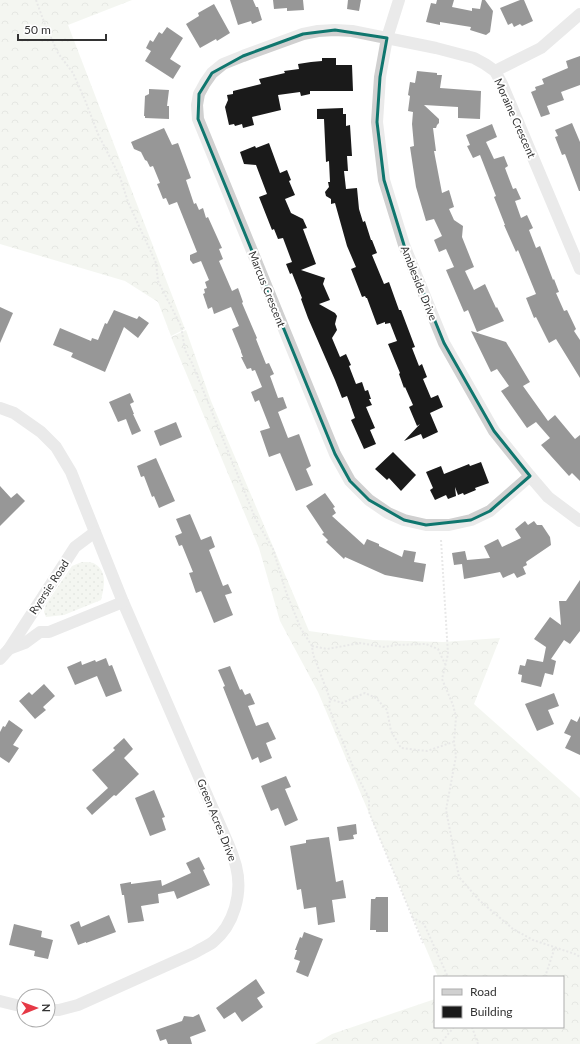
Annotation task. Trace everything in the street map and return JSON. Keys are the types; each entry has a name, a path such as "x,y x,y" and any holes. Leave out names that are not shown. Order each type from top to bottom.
{"street":[{"name":"Ambleside Drive","path":"399,0 387,38 380,77 377,122 384,180 404,245 444,343 494,431 548,497 580,521"},
{"path":"495,71 541,48 580,14"},
{"name":"Marcus Crescent","path":"387,38 352,31 318,31 303,34 223,64 212,73 199,94 197,105 198,119 335,454 350,481 369,500 388,514 404,520 426,525 449,525 471,520 490,511 530,476"},
{"name":"Moraine Crescent","path":"387,38 436,48 474,58 495,71 502,84 580,269"},
{"name":"Green Acres Drive","path":"0,408 14,413 41,432 56,447 71,472 123,602 229,846 236,868 238,887 235,908 226,927 213,942 194,953 78,1005 56,1010"},
{"name":"Ryersie Road","path":"0,659 9,649 75,547 95,532"},
{"name":"Ryersie Road","path":"9,649 25,643 40,632 49,632 123,602"},
{"path":"0,1001 16,1005"}],"path":[{"path":"36,0 58,53 74,73 98,134 120,177 128,202 156,263 158,281 181,326 185,350 192,363 256,520 273,549 286,592 301,629 312,646 313,654 330,699 329,708 356,774 369,798 369,812 423,943"},
{"path":"442,540 448,654 442,679 456,717 454,742 456,756 446,810 459,877 479,900 513,929 533,940 576,954 580,957"},
{"path":"312,646 327,650 360,643 383,647 426,644 438,649 445,664"},
{"path":"330,699 342,703 365,693 376,698 387,710 391,731 401,748 427,751 454,742"},
{"path":"411,916 424,924 448,976"},
{"path":"545,976 556,947"},
{"path":"440,1044 453,1028"},
{"path":"472,1028 478,1044"}],"highlighted area":[{"path":"335,30 387,38 380,77 377,122 384,180 404,245 444,343 494,431 530,476 490,511 471,520 426,525 404,520 369,500 350,481 335,454 198,119 199,94 212,73 243,56 303,34"}],"green space":[{"path":"0,0 132,0 68,25 185,329 171,336 158,302 125,281 0,244"},
{"path":"186,330 211,401 309,631 373,640 443,642 500,638 474,704 580,798 580,1044 315,1044 332,1034 434,999 434,1028 564,1028 564,976 438,976 318,692 280,621 259,548 171,337"},
{"path":"82,562 94,563 102,571 104,580 101,600 64,615 46,617 44,612 46,604 72,566"}],"building":[{"path":"230,0 253,0 256,7 258,7 262,20 252,24 251,21 238,25"},
{"path":"273,0 303,0 304,10 287,11 287,8 274,9"},
{"path":"348,0 361,0 359,11 347,9"},
{"path":"437,0 454,0 452,7 472,11 472,8 480,9 482,0 485,0 493,11 490,32 486,35 470,30 471,27 440,22 440,25 426,22 431,3 436,4"},
{"path":"520,0 524,0 533,21 522,26 520,24 514,27 512,23 508,25 500,8"},
{"path":"214,4 230,33 217,41 216,39 200,48 186,24 199,16 198,13"},
{"path":"167,27 183,38 170,59 181,66 173,79 145,61 151,51 146,48 150,40 153,42 159,32 162,34"},
{"path":"580,56 580,85 561,92 564,100 547,106 550,114 541,117 531,92 536,90 535,87 544,84 542,79 568,68 566,61"},
{"path":"322,58 336,58 336,65 352,65 353,91 310,91 310,94 301,96 300,92 278,95 281,110 252,117 254,125 243,128 242,124 235,126 234,124 229,125 225,107 228,100 227,95 233,94 233,91 261,84 259,79 285,73 284,71 299,69 298,64 322,61"},
{"path":"417,71 442,75 440,88 481,91 480,119 458,118 458,107 424,105 439,119 439,123 436,128 433,128 436,151 434,151 442,193 449,190 454,207 449,209 454,220 463,226 462,237 474,267 465,271 474,290 485,284 504,321 477,332 468,310 464,312 446,270 454,267 446,249 439,252 434,240 442,236 434,219 426,221 416,187 410,147 414,146 412,124 413,112 408,111 410,96 408,95 410,82 415,83"},
{"path":"149,89 169,90 167,106 169,106 169,119 145,118 145,96 149,94"},
{"path":"343,108 343,114 346,114 346,126 350,125 352,156 347,156 348,171 344,171 346,189 357,188 359,209 363,222 365,221 377,253 372,255 384,284 389,282 399,310 401,310 415,347 412,348 419,366 422,364 427,377 423,379 431,398 438,395 443,407 430,413 438,432 423,439 421,434 404,441 420,424 417,426 409,407 413,405 405,387 404,388 399,374 400,373 388,344 397,341 390,323 385,324 385,322 377,325 367,298 365,296 362,297 351,269 356,267 347,246 335,203 331,204 331,199 326,196 325,192 329,187 328,182 330,182 329,161 326,162 324,119 317,119 317,109"},
{"path":"572,123 580,142 580,191 565,154 562,155 555,137 558,136 555,130"},
{"path":"492,124 497,137 486,142 494,159 504,156 508,166 505,168 513,189 516,188 521,199 515,201 521,218 527,215 533,228 529,230 536,248 540,246 559,292 556,293 564,311 567,310 576,329 574,331 580,340 580,378 556,339 549,343 536,317 534,318 526,298 536,294 518,250 516,252 504,225 494,197 496,196 480,155 473,158 467,146 470,145 466,135"},
{"path":"164,128 172,145 178,143 191,178 186,180 194,204 196,203 199,210 203,208 206,218 208,217 222,248 219,249 223,259 219,261 232,291 238,288 243,302 242,303 266,364 269,363 274,374 270,376 278,398 283,397 287,408 278,412 288,438 299,434 311,466 306,469 313,485 296,491 280,453 269,457 260,431 270,428 259,400 255,402 251,392 262,387 255,370 252,371 251,368 247,369 241,357 243,357 232,329 239,326 231,307 214,314 212,307 208,309 203,294 205,293 204,289 207,288 205,282 209,280 201,261 193,264 190,260 190,255 197,252 177,202 169,205 166,198 163,199 157,184 160,183 153,166 150,167 141,152 134,149 131,142"},
{"path":"269,143 280,173 287,170 291,180 289,181 295,195 285,199 291,213 303,219 307,228 303,229 316,264 301,270 325,278 323,284 330,300 319,304 335,313 337,316 335,324 337,330 332,338 340,357 346,354 351,365 349,366 356,384 362,382 365,391 368,390 371,399 369,399 372,405 366,407 375,428 370,430 376,444 364,449 351,420 355,418 347,396 342,398 308,318 292,273 290,274 286,264 292,262 283,238 278,239 274,229 272,230 259,197 267,194 256,165 244,164 240,152 255,146 256,148"},
{"path":"0,307 13,313 0,343"},
{"path":"114,310 137,319 139,316 149,323 138,338 124,327 105,372 71,357 73,353 53,345 60,328 91,341 92,338 98,340 105,323 107,324"},
{"path":"471,331 506,342 530,382 523,386 548,421 555,415 575,439 580,435 580,481 572,473 569,476 541,445 550,438 536,422 527,428 501,391 509,386 497,369 491,372"},
{"path":"130,393 134,402 130,404 141,431 132,435 126,419 118,422 109,402"},
{"path":"176,422 182,437 160,446 154,431"},
{"path":"393,452 416,475 401,491 389,478 387,480 375,469"},
{"path":"156,458 175,501 159,508 154,496 152,497 144,476 141,477 137,466"},
{"path":"481,462 489,483 475,488 476,490 464,495 463,493 458,495 455,487 456,496 448,499 446,495 435,500 430,490 433,488 426,472 441,466 444,474 469,464 470,466"},
{"path":"0,486 11,498 17,493 25,501 0,526"},
{"path":"325,493 335,507 333,508 336,513 332,516 364,545 367,539 402,557 404,550 416,552 414,562 426,564 423,582 385,575 345,557 344,559 326,542 328,540 322,534 324,533 306,506"},
{"path":"190,514 201,540 211,536 215,547 209,550 223,586 228,584 232,593 225,595 233,615 214,623 201,591 196,593 189,573 193,572 182,545 179,546 175,536 182,533 176,519"},
{"path":"525,521 528,525 534,521 537,525 542,525 550,537 551,545 526,562 527,565 523,567 526,574 517,578 514,573 503,578 500,572 464,579 462,564 454,565 452,553 465,551 467,560 490,558 484,546 498,539 502,547 521,538 515,529"},
{"path":"580,580 580,631 570,644 564,640 551,659 556,661 553,675 545,673 541,687 521,682 522,675 518,674 520,665 525,666 527,659 543,662 546,647 534,639 550,617 561,625 559,601 566,601"},
{"path":"106,658 109,666 112,665 122,691 106,697 97,676 75,685 67,667 81,661 82,665"},
{"path":"230,666 240,690 242,689 245,695 250,693 255,704 248,706 256,726 268,722 276,739 266,743 272,758 260,763 258,757 252,760 223,687 225,686 218,670"},
{"path":"44,684 55,696 43,707 46,710 35,719 19,701 29,692 32,695"},
{"path":"554,693 559,706 548,710 554,724 537,731 525,704"},
{"path":"580,716 580,755 565,748 571,736 564,733 571,719 577,722"},
{"path":"9,720 23,730 13,745 19,748 9,763 0,757 0,732"},
{"path":"124,738 133,749 124,758 139,774 116,796 114,795 92,815 86,808 108,788 92,770 115,750 113,748"},
{"path":"286,776 291,787 285,789 298,820 285,826 278,808 271,811 261,786"},
{"path":"154,790 165,817 162,818 166,830 150,836 135,798"},
{"path":"356,824 357,834 353,835 354,839 339,841 337,827"},
{"path":"329,837 336,882 343,880 346,898 332,900 335,922 318,925 316,907 304,909 301,889 297,890 290,846 306,843 306,840"},
{"path":"199,857 210,885 177,899 174,891 158,894 159,903 141,906 144,921 128,923 124,895 122,895 120,884 161,880 162,886 191,873 186,863"},
{"path":"376,897 388,897 388,932 376,932 376,930 370,930 371,899 375,899"},
{"path":"109,915 116,932 78,945 70,925 79,921 81,927"},
{"path":"14,924 42,931 41,937 53,940 48,959 34,956 35,951 9,945"},
{"path":"304,932 323,939 308,977 296,972 300,961 294,959 297,950 295,950 300,937 302,938"},
{"path":"256,979 265,993 257,998 263,1007 242,1022 235,1012 224,1019 216,1008"},
{"path":"199,1014 206,1031 190,1037 192,1044 168,1044 166,1039 160,1041 156,1030 182,1021 184,1016 193,1017"}]}
